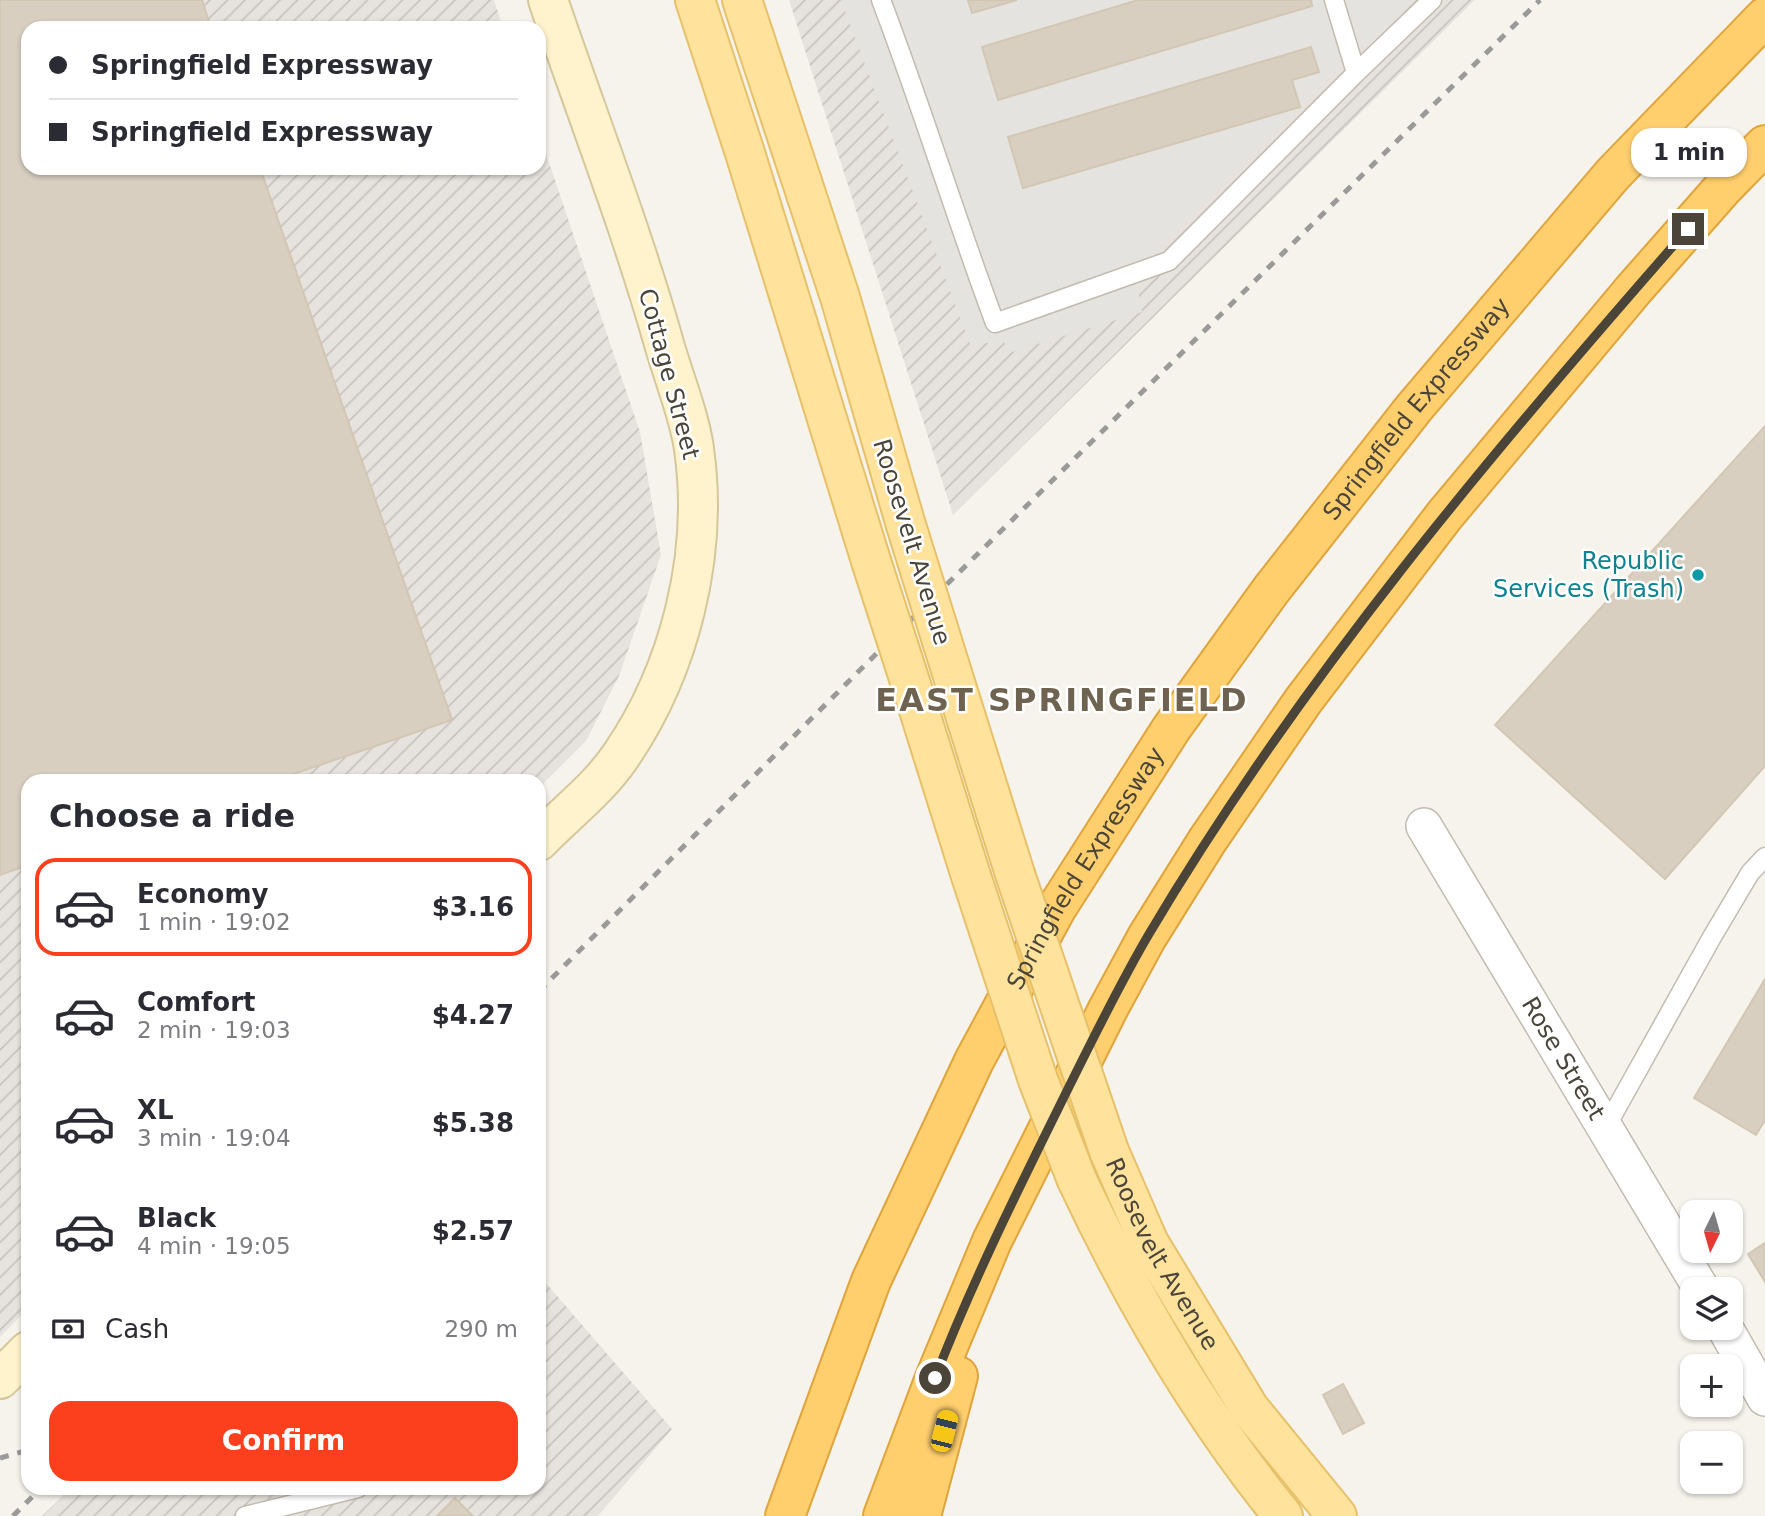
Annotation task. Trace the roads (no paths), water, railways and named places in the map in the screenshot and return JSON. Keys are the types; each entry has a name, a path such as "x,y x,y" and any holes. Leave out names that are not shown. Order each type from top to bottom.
{"highway":[{"name":"Springfield Expressway","path":"785,1516 871,1281 975,1062 1056,909 1171,729 1271,590 1414,408 1613,174 1765,17"},
{"path":"883,1516 944,1355 992,1241 1108,1009 1147,937 1206,841 1270,747 1372,608 1532,409 1723,188 1765,145"},
{"path":"921,1516 992,1241"}],"main road":[{"name":"Cottage Street","path":"546,834 597,786 620,757 668,665 680,629 693,572 698,510 694,448 655,311 548,0"},
{"name":"Roosevelt Avenue","path":"695,0 746,153 871,561 1038,1080 1077,1180 1107,1246 1197,1401 1283,1516"},
{"name":"Roosevelt Avenue","path":"742,0 840,297 905,522 1015,874 1108,1151 1149,1243 1249,1408 1337,1516"},
{"path":"0,1379 21,1358"}],"street":[{"name":"Rose Street","path":"1424,826 1694,1277"},
{"path":"1731,1340 1765,1398"}],"lane":[{"path":"881,0 995,323 1169,261 1432,0"},
{"path":"1334,0 1356,73"},
{"path":"1606,1127 1724,916 1750,873 1765,857"},
{"path":"245,1516 330,1495"}],"railway":[{"path":"546,984 864,666 1540,0"},
{"path":"0,1458 21,1452"},
{"path":"13,1516 34,1495"}],"place":[{"name":"Republic Services (Trash)","path":"1698,575"}],"district":[{"name":"EAST SPRINGFIELD","path":"1062,700"}]}
